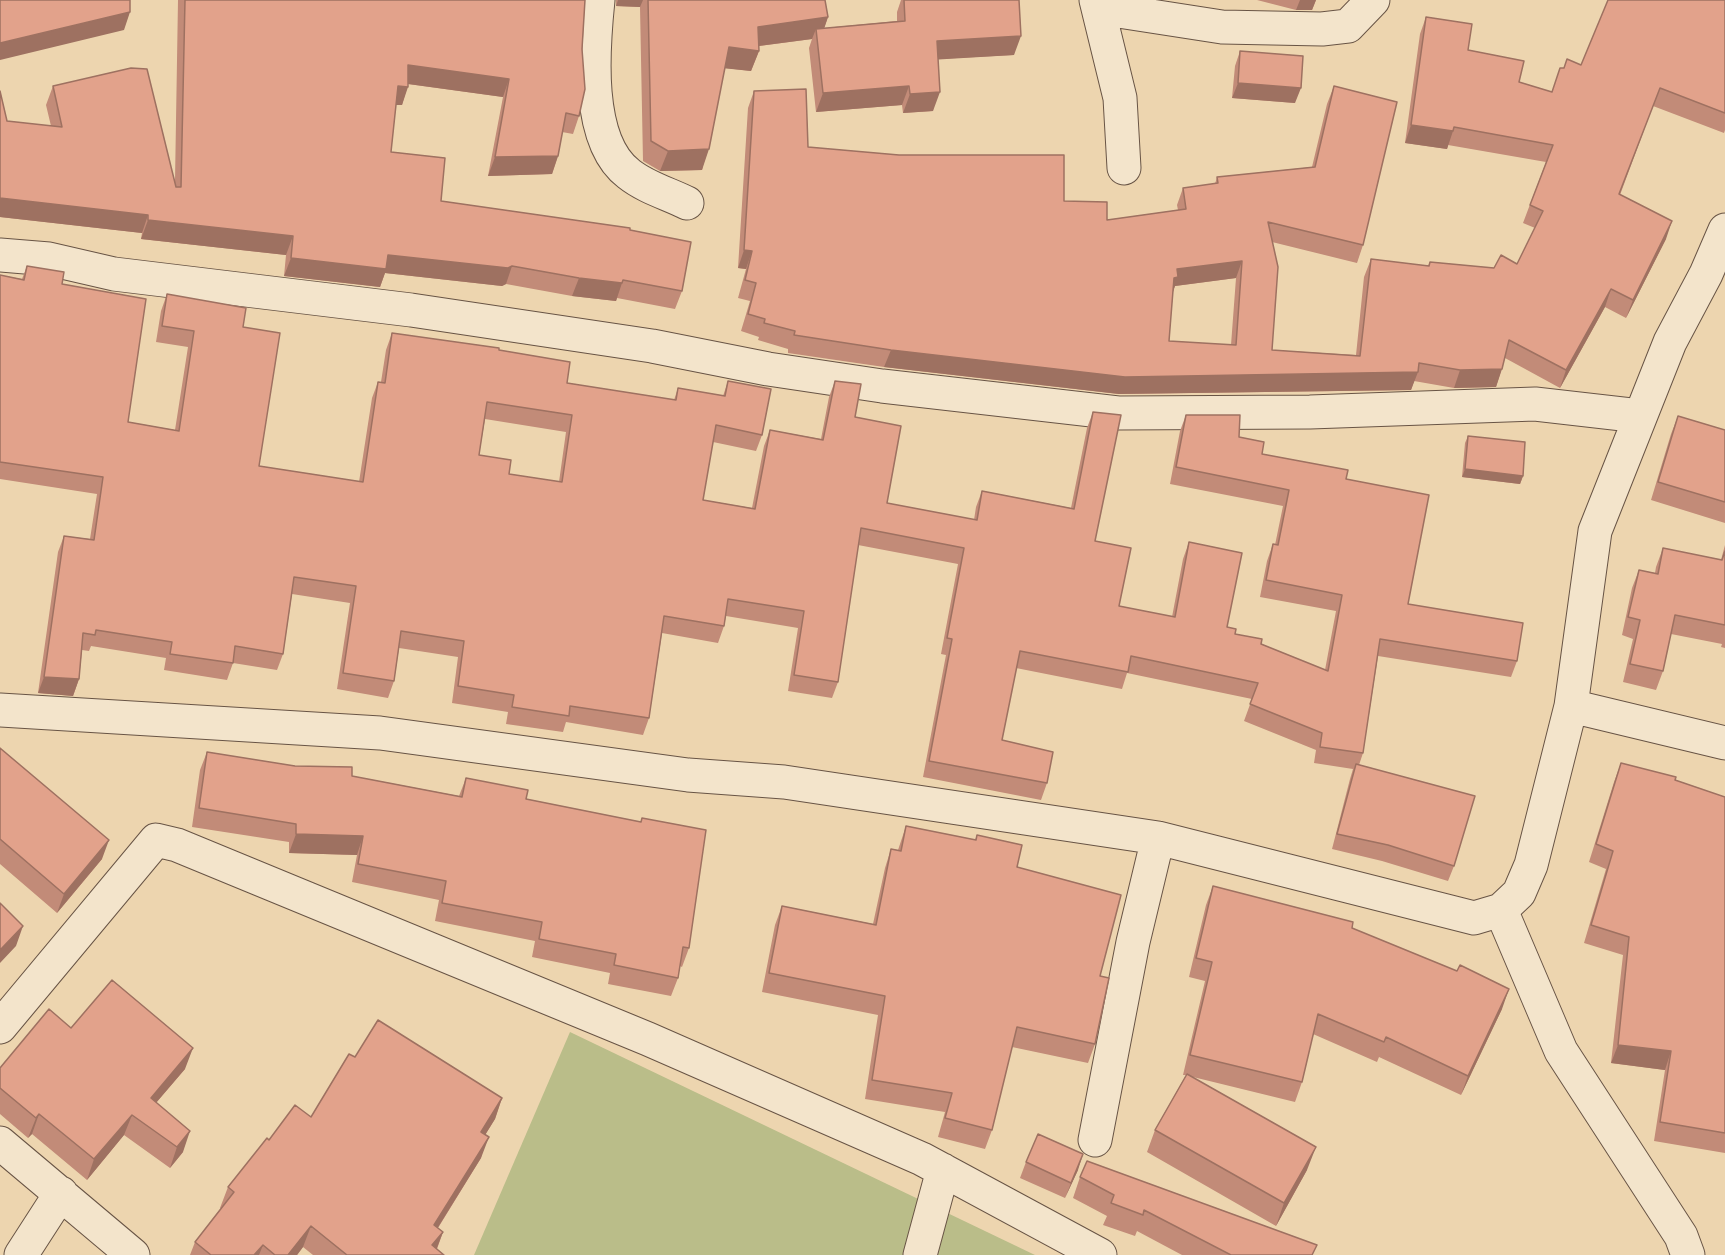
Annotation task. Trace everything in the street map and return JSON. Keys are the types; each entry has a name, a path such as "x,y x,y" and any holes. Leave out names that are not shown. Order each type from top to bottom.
{"street":[{"path":"598,0 592,54 595,108 612,154 629,174 687,203"},
{"path":"1124,168 1120,98 1097,4 1222,27 1322,29 1348,26 1373,0"},
{"path":"0,710 381,733 688,775 784,782 1158,838 1474,918 1501,910 1519,893 1531,865 1570,706 1595,531 1670,342 1716,278 1725,230"},
{"path":"0,255 49,259 114,274 411,310 617,341 882,386 1118,413 1310,412 1535,404 1640,416"},
{"path":"1570,706 1725,743"},
{"path":"1095,1140 1133,942 1158,838"},
{"path":"0,1027 156,840 177,845 648,1039 943,1170 1100,1255"},
{"path":"1501,910 1561,1051 1681,1236 1688,1255"},
{"path":"0,1143 133,1255"},
{"path":"920,1255 943,1170"},
{"path":"21,1255 61,1193"}],"green space":[{"path":"570,1032 1035,1255 474,1255"}],"building":[{"path":"0,0 130,0 130,12 0,43"},
{"path":"185,0 585,0 582,49 585,89 579,116 566,113 558,156 495,157 509,79 408,65 408,87 398,86 391,152 445,158 441,201 630,228 630,230 691,242 682,291 623,280 622,283 579,278 512,266 508,268 388,255 386,269 291,258 293,236 148,220 148,215 0,198 0,91 7,121 62,127 53,86 131,68 147,69 176,187 181,187"},
{"path":"648,0 825,0 828,17 758,27 759,51 729,47 709,149 668,151 651,141"},
{"path":"904,0 1019,0 1021,36 937,41 940,92 910,94 909,86 823,93 816,29 905,21"},
{"path":"1608,0 1725,0 1725,113 1660,88 1619,194 1672,221 1633,300 1611,289 1566,370 1509,340 1502,369 1460,370 1419,363 1418,372 1125,377 891,350 794,335 795,331 764,323 765,319 748,314 756,283 745,280 752,251 744,250 754,91 806,89 808,147 899,155 1064,155 1064,201 1107,202 1107,220 1186,209 1183,188 1218,183 1217,177 1315,167 1334,86 1397,102 1363,245 1268,222 1278,267 1272,350 1360,356 1371,259 1429,266 1430,262 1494,268 1501,255 1517,264 1543,211 1530,205 1553,145 1454,127 1453,131 1411,125 1426,17 1472,24 1468,50 1524,61 1519,82 1552,92 1560,68 1564,68 1567,59 1581,65","holes":["1242,261 1236,345 1169,341 1174,278 1178,277 1177,269"]},
{"path":"1240,51 1303,56 1301,88 1238,83"},
{"path":"27,266 64,272 62,284 146,299 128,422 179,431 194,331 162,326 167,294 246,308 243,327 280,333 259,466 363,482 378,382 385,383 392,333 499,348 499,350 570,362 567,383 676,400 678,388 725,396 728,381 771,389 762,435 716,425 703,500 755,509 770,430 823,440 835,381 861,384 855,417 901,426 887,503 977,520 982,491 1074,509 1093,412 1121,415 1095,541 1131,548 1119,606 1175,617 1189,542 1242,553 1227,627 1236,629 1235,634 1262,639 1261,644 1328,671 1342,595 1266,580 1273,544 1278,545 1289,490 1176,467 1186,415 1240,415 1239,437 1264,442 1262,454 1348,470 1346,479 1429,495 1408,604 1523,623 1517,661 1380,639 1363,753 1320,747 1322,733 1250,704 1258,683 1131,656 1128,672 1020,651 1002,740 1053,752 1047,783 929,761 952,639 947,638 964,548 861,528 838,682 794,675 804,611 728,599 724,626 664,616 649,718 570,706 569,716 512,707 514,695 458,686 464,641 401,631 394,681 343,673 356,586 294,577 283,654 235,646 233,663 170,654 172,642 96,630 95,635 83,633 79,679 44,677 64,536 94,540 103,477 0,462 0,275 24,280","holes":["487,402 572,415 562,482 509,474 511,460 479,455"]},
{"path":"1678,416 1725,430 1725,502 1658,482"},
{"path":"1468,436 1525,442 1523,476 1465,469"},
{"path":"1663,548 1722,560 1725,551 1725,625 1675,615 1663,671 1630,664 1640,620 1628,617 1639,570 1658,574"},
{"path":"0,748 109,840 64,894 0,839"},
{"path":"207,752 295,766 352,767 352,776 462,797 466,778 528,790 526,799 641,822 642,818 706,830 689,948 683,947 678,978 614,965 616,954 539,939 542,922 442,903 446,881 358,864 363,836 296,834 296,824 199,808"},
{"path":"1621,763 1676,777 1675,780 1725,797 1725,1133 1660,1122 1671,1051 1618,1045 1629,937 1591,925 1613,851 1596,844"},
{"path":"1356,764 1475,796 1454,866 1388,845 1337,834"},
{"path":"906,826 976,840 977,835 1022,845 1017,867 1121,895 1100,976 1109,978 1095,1044 1017,1027 992,1130 945,1118 952,1093 872,1080 885,996 769,973 782,906 876,925 891,849 901,851"},
{"path":"1213,886 1353,922 1352,928 1457,971 1460,965 1509,989 1468,1076 1386,1037 1384,1042 1318,1014 1302,1082 1190,1055 1212,962 1196,958"},
{"path":"0,903 23,926 0,950"},
{"path":"112,980 193,1048 151,1098 190,1131 177,1147 132,1115 94,1159 39,1114 36,1118 0,1088 0,1068 49,1009 71,1028"},
{"path":"378,1020 502,1098 481,1132 489,1137 434,1225 443,1232 432,1245 444,1255 347,1255 311,1226 288,1255 275,1255 263,1245 254,1255 211,1255 195,1242 234,1192 228,1187 267,1138 269,1140 295,1105 311,1117 349,1054 355,1057"},
{"path":"1187,1074 1316,1147 1284,1203 1155,1130"},
{"path":"1038,1134 1083,1154 1071,1183 1026,1162"},
{"path":"1087,1161 1317,1245 1312,1255 1231,1255 1144,1210 1143,1215 1111,1203 1114,1195 1080,1177"}]}
